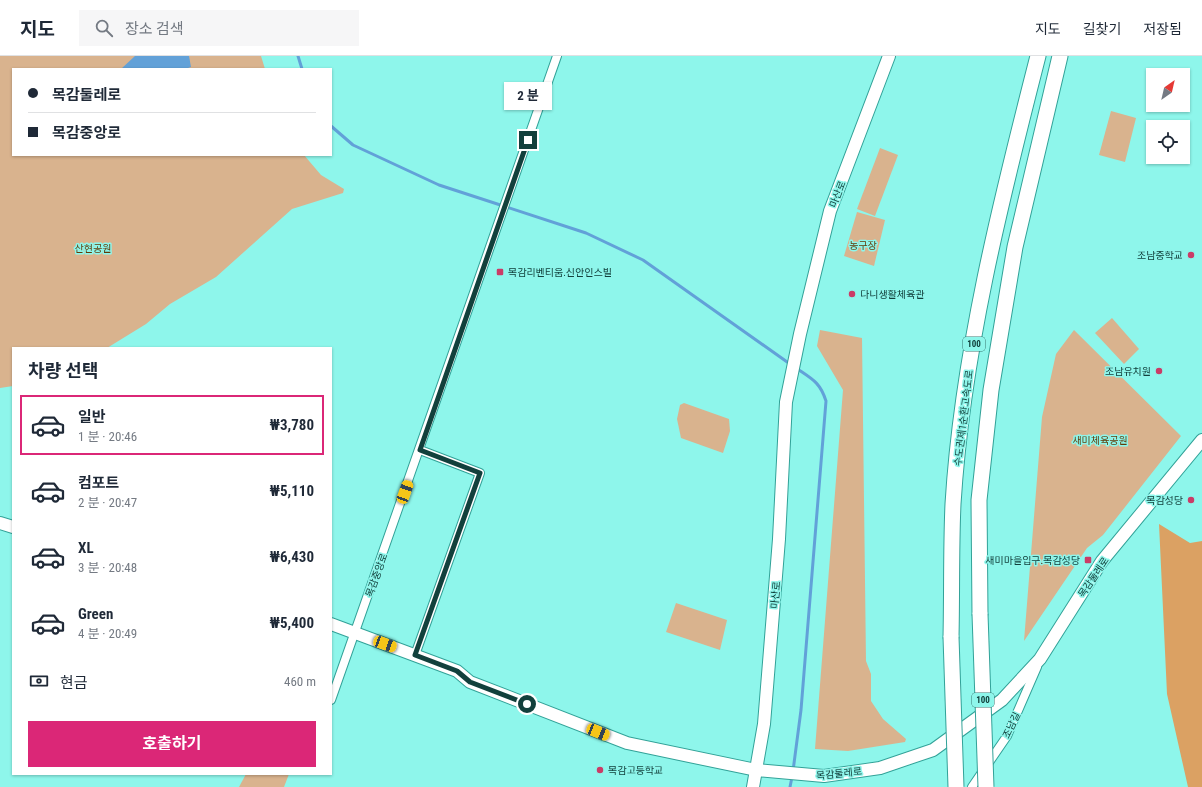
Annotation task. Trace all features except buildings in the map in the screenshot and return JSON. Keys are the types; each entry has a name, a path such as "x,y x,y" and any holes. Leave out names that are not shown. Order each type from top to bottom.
{"highway":[{"name":"수도권제1순환고속도로","path":"956,787 951,637 953,504 965,395 990,252 1038,56"},
{"name":"100","path":"986,787 980,614 979,500 991,390 1015,247 1060,56"}],"street":[{"name":"목감중앙로","path":"332,697 557,56"},
{"name":"마산로","path":"754,787 764,724 779,546 786,402 830,211 889,56"},
{"name":"목감둘레로","path":"332,624 457,671 470,682 627,743 756,770 781,773 824,776 880,768 933,750 1002,700 1040,659 1102,561 1202,440"},
{"path":"415,655 480,473 420,450"},
{"path":"0,523 12,527"},
{"name":"조남길","path":"972,787 1007,736 1040,659"}],"green space":[{"name":"산현공원","path":"0,56 261,56 265,68 12,68 12,156 305,156 321,175 344,189 343,193 292,209 216,277 170,304 146,324 109,347 12,347 12,386 0,388"},
{"path":"1111,111 1136,118 1125,162 1099,155"},
{"path":"880,148 898,155 875,216 857,209"},
{"name":"농구장","path":"857,212 885,220 874,266 844,256"},
{"path":"1112,318 1139,349 1124,364 1095,333"},
{"path":"820,330 862,338 866,661 871,674 871,701 883,719 906,739 905,742 848,751 815,749 843,390 817,346"},
{"name":"새미체육공원","path":"1074,330 1181,436 1103,535 1087,548 1024,641 1042,417 1056,354"},
{"path":"684,403 729,419 730,431 723,453 681,438 677,419 680,405"},
{"path":"676,603 727,620 720,650 666,632"},
{"path":"245,775 289,775 284,787 239,787"}],"shaded area":[{"path":"1159,524 1190,543 1202,541 1202,787 1188,787 1167,694"}],"water":[{"path":"135,56 189,56 191,67 188,68 122,68"}],"waterway":[{"path":"298,56 302,68"},
{"path":"332,127 353,145 439,185 586,233 643,260 790,364"},
{"path":"793,771 801,710 826,401 818,385 811,378 796,368"},
{"path":"790,787 792,777"}],"place":[{"name":"조남중학교","path":"1191,255"},
{"name":"목감리벤티움.신안인스빌","path":"500,272"},
{"name":"다니생활체육관","path":"852,294"},
{"name":"조남유치원","path":"1159,371"},
{"name":"목감성당","path":"1191,500"},
{"name":"새미마을입구.목감성당","path":"1088,560"},
{"name":"목감고등학교","path":"600,770"}],"route":[{"path":"527,704 470,682 457,671 415,655 480,473 420,450 528,140"}]}
